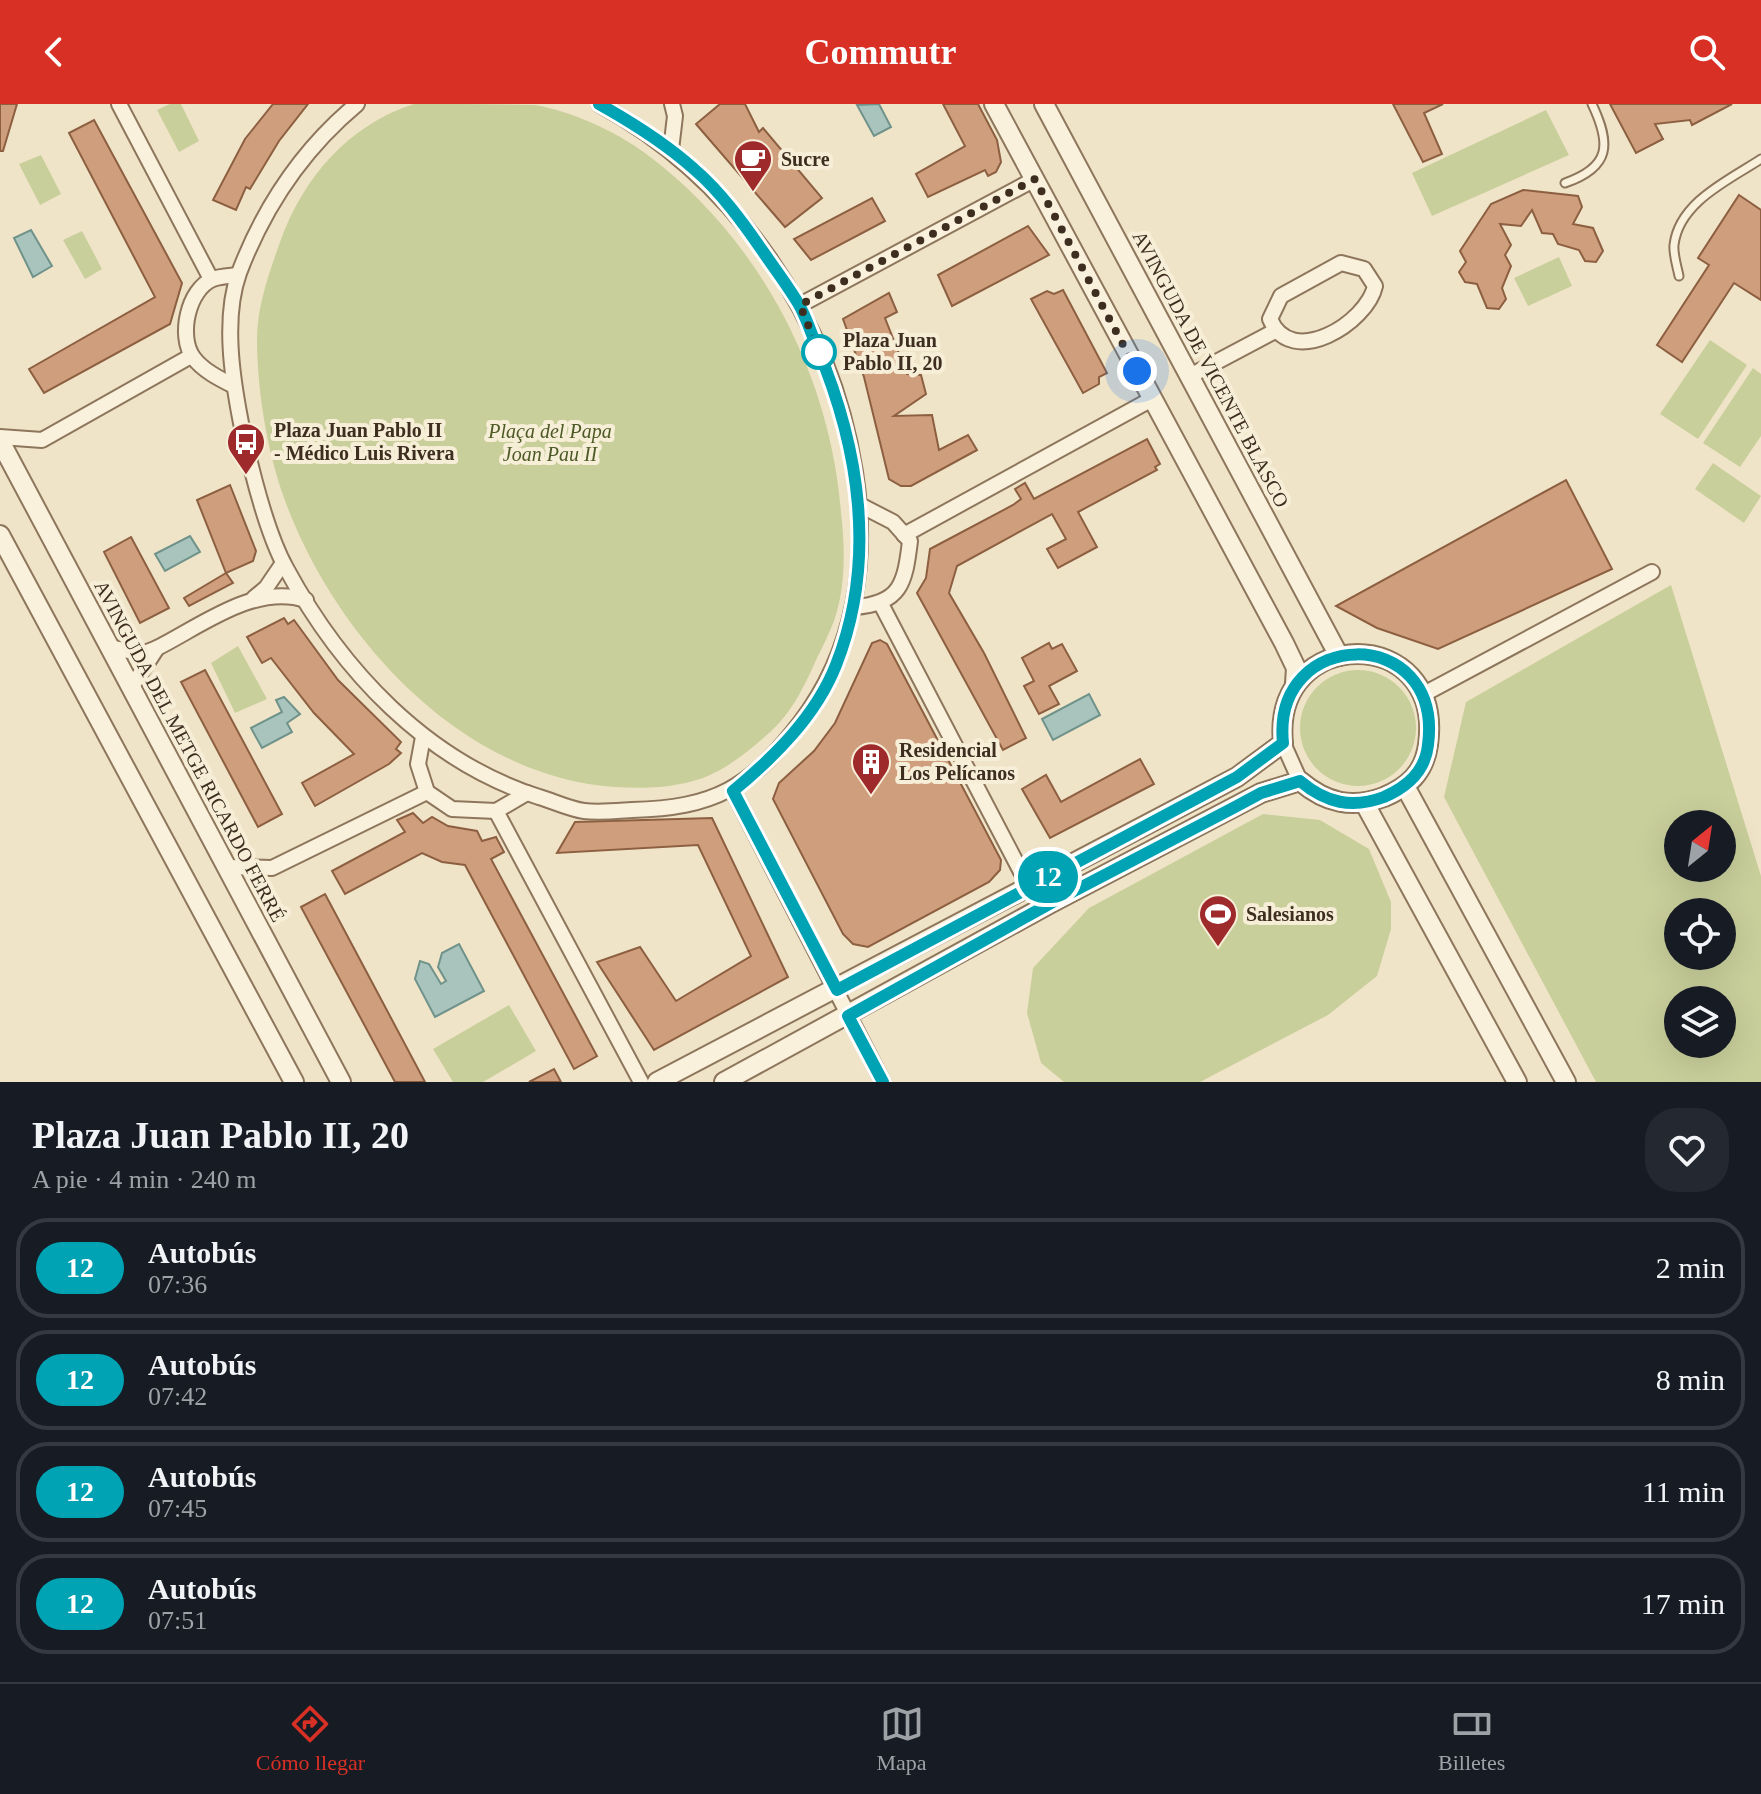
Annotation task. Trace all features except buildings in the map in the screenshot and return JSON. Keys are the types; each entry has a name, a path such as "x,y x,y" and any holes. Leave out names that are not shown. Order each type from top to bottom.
{"street":[{"path":"119,104 211,279"},
{"path":"357,104 319,136 280,190 238,275 232,314 234,386 257,492 283,563 326,632 395,714 423,737 483,774 527,793 584,811 689,805 733,791 775,755 809,711 835,668 854,607 860,554 851,448 836,390 800,305 751,235 710,184 645,129 599,104"},
{"path":"671,150 675,116 672,104"},
{"path":"994,104 1296,668 1295,683 1280,716 1283,743 1300,781 1337,804 1365,804 1406,788 1427,751 1431,721 1424,694 1413,677 1393,662 1362,652 1319,663 1295,683"},
{"name":"AVINGUDA DE VICENTE BLASCO","path":"1044,104 1339,656"},
{"path":"800,305 1035,179"},
{"path":"1341,263 1364,269 1375,286 1363,313 1310,343 1295,343 1275,331 1270,319 1281,296 1341,263"},
{"path":"234,386 212,374 191,356 186,320 195,297 211,279 238,275"},
{"path":"1190,376 1275,331"},
{"path":"0,439 42,440 191,356"},
{"path":"904,535 1152,399"},
{"name":"AVINGUDA DEL METGE RICARDO FERRÉ","path":"0,439 341,1082"},
{"path":"854,607 881,604 906,574 910,541 893,522 858,504"},
{"path":"0,535 294,1082"},
{"path":"250,601 266,588 283,563"},
{"path":"1424,694 1652,572"},
{"path":"110,647 142,654 250,601 277,593 306,600"},
{"path":"881,604 1029,887"},
{"path":"131,688 157,648"},
{"path":"423,737 418,764 427,792 452,809 496,811 527,793"},
{"path":"657,1082 1237,777 1283,743"},
{"path":"724,1082 1247,800 1300,781"},
{"path":"1406,788 1566,1082"},
{"path":"733,791 883,1082"},
{"path":"226,867 272,868 427,792"},
{"path":"1365,804 1517,1082"},
{"path":"496,811 641,1082"}],"lane":[{"path":"1565,183 1589,175 1605,152 1605,131 1592,104"},
{"path":"1679,276 1674,246 1681,221 1703,196 1761,159"}],"green space":[{"path":"170,104 181,104 199,141 179,152 157,110"},
{"name":"Plaça del Papa Joan Pau II","path":"414,104 535,105 578,117 633,145 685,187 722,225 754,266 804,359 822,409 834,460 844,553 838,608 808,678 785,717 746,752 712,774 670,786 614,787 558,777 504,757 455,727 410,690 370,647 335,600 306,550 284,498 264,420 257,339 261,302 280,242 301,196 315,176 331,157 368,125"},
{"path":"1546,110 1569,155 1432,216 1412,173"},
{"path":"41,155 61,194 40,205 19,164"},
{"path":"82,231 102,269 85,279 63,240"},
{"path":"1559,257 1572,286 1528,306 1514,278"},
{"path":"1710,340 1747,365 1698,439 1660,414"},
{"path":"1753,368 1761,374 1761,436 1740,467 1703,443"},
{"path":"1713,463 1761,496 1744,523 1695,489"},
{"path":"1671,585 1761,876 1761,1082 1596,1082 1444,797 1466,702"},
{"path":"238,646 267,699 235,713 211,663"},
{"path":"1358,670 1380,675 1399,687 1411,706 1416,728 1411,750 1399,769 1380,781 1358,786 1336,781 1317,769 1305,750 1300,728 1305,706 1317,687 1336,675"},
{"name":"Salesianos","path":"1263,814 1320,820 1369,849 1391,902 1391,929 1377,976 1328,1015 1200,1082 1064,1082 1041,1063 1027,1013 1033,968 1089,908"},
{"path":"509,1005 536,1051 483,1082 453,1082 433,1049"}],"water":[{"path":"879,104 891,127 874,136 857,105"},
{"path":"31,230 52,266 33,277 14,238"},
{"path":"190,536 200,552 165,571 155,554"},
{"path":"1089,694 1100,715 1053,740 1042,719"},
{"path":"284,697 300,714 287,723 292,732 262,748 251,728 282,712 276,700"},
{"path":"459,944 484,991 435,1017 415,979 420,961 429,964 441,984 446,981 438,967 442,953"}],"bus line":[{"name":"12","path":"599,104 645,129 710,184 751,235 800,305 836,390 857,483 860,554 854,607 835,668 809,711 775,755 733,791 837,990 1237,777 1283,743 1280,716 1295,683 1319,663 1362,652 1393,662 1413,677 1424,694 1431,721 1427,751 1406,788 1365,804 1337,804 1311,791 1300,781 1261,793 1051,903 848,1016 883,1082"}],"place":[{"name":"Sucre","path":"753,193"},
{"name":"Plaza Juan Pablo II, 20","path":"819,352"},
{"name":"Plaza Juan Pablo II - Médico Luis Rivera","path":"246,476"},
{"name":"Residencial Los Pelícanos","path":"871,796"},
{"name":"Salesianos","path":"1218,948"}],"route":[{"path":"819,352 800,305 1035,179 1137,371"}]}
